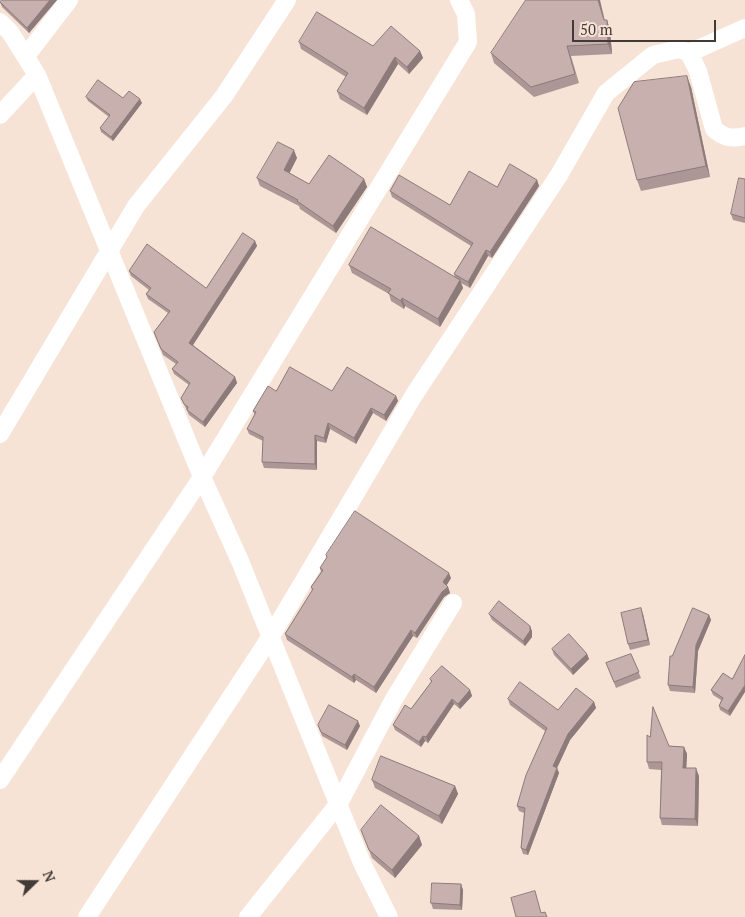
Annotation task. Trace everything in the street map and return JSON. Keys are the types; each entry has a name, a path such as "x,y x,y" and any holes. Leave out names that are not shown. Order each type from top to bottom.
{"street":[{"path":"26,56 69,0"},
{"path":"0,434 136,206 224,96 287,0"},
{"path":"0,780 202,477 468,42 466,14 459,0"},
{"path":"0,22 26,56 37,75 108,252 202,477 240,561 362,864 389,917"},
{"path":"689,53 745,28"},
{"path":"87,917 270,636 414,394 559,175 606,93 615,83 653,55 679,49 689,53 698,71 714,129 721,135 732,138 745,136"},
{"path":"0,115 37,75"},
{"path":"248,917 339,803 394,699 453,603"}],"building":[{"path":"2,0 50,0 27,28 0,2"},
{"path":"526,0 598,0 604,20 607,20 608,44 567,46 575,74 531,87 491,53"},
{"path":"317,12 373,46 391,26 420,51 407,67 395,57 364,108 337,91 348,73 299,42"},
{"path":"687,76 706,166 637,180 618,108 634,82"},
{"path":"98,80 123,98 129,91 140,99 111,137 100,128 110,115 86,97"},
{"path":"278,142 294,150 284,170 309,184 329,155 364,179 333,226 298,200 257,178"},
{"path":"510,164 537,180 490,252 486,250 468,282 454,274 473,243 390,191 399,175 450,205 469,171 497,187"},
{"path":"739,178 745,179 745,218 731,214"},
{"path":"371,227 460,280 438,319 402,298 401,301 388,293 391,289 349,265"},
{"path":"243,233 255,241 189,343 235,377 203,422 187,410 188,407 181,398 190,383 172,369 178,362 161,349 154,332 170,311 146,294 151,288 129,271 147,244 206,288"},
{"path":"290,367 332,391 347,367 396,396 384,415 371,408 354,438 328,423 324,438 315,435 315,464 262,462 263,437 247,429 256,412 253,411 268,386 276,391"},
{"path":"355,511 449,573 443,582 448,587 442,592 415,633 411,630 374,687 354,674 352,677 285,634 313,589 311,587 323,570 320,568 327,557 326,555"},
{"path":"499,601 530,626 530,631 523,641 489,614"},
{"path":"641,608 648,640 628,644 621,613"},
{"path":"693,608 709,615 696,645 693,687 668,685 670,656 672,656"},
{"path":"569,634 587,654 571,669 552,649"},
{"path":"631,654 639,672 614,682 606,663"},
{"path":"745,655 745,685 728,711 719,706 723,698 711,690 723,673 732,679"},
{"path":"442,666 470,690 458,704 452,699 426,737 423,736 419,742 393,725 405,705 411,709 432,681 430,679"},
{"path":"520,682 558,710 576,688 594,702 568,734 553,766 557,768 526,850 521,848 525,808 517,806 526,775 547,728 508,699"},
{"path":"329,705 358,721 345,745 321,732 318,725"},
{"path":"653,707 669,746 684,747 683,768 696,768 695,819 660,818 662,762 647,762 647,735 650,737"},
{"path":"381,756 455,786 439,816 372,780"},
{"path":"381,805 419,836 392,870 369,850 361,830"},
{"path":"432,883 461,884 460,905 431,903"},
{"path":"535,891 541,913 545,912 547,917 516,917 511,898"}]}
